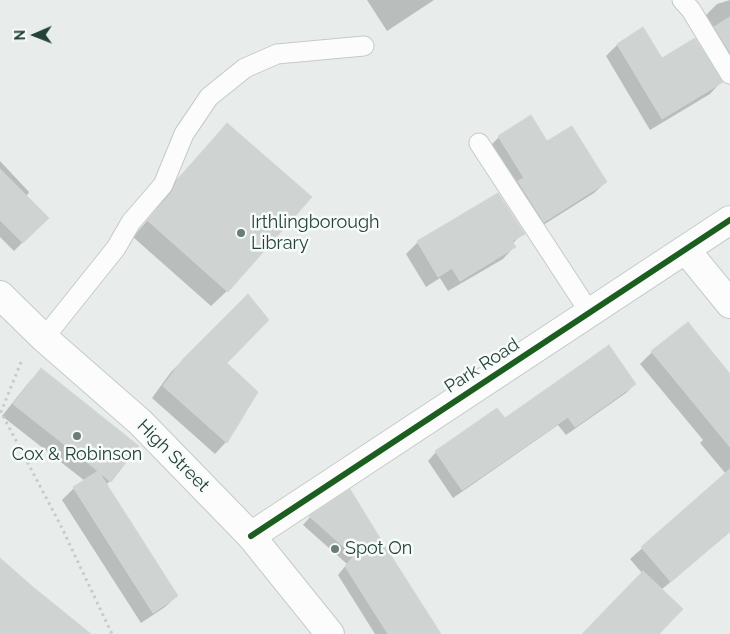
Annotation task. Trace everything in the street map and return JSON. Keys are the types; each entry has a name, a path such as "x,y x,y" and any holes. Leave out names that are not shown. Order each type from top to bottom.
{"street":[{"name":"Park Road","path":"251,536 730,220"},
{"path":"686,250 730,304"},
{"name":"High Street","path":"0,295 44,338 140,422 251,536 330,634"}],"lane":[{"path":"682,0 691,10 730,74"},
{"path":"44,338 116,248 131,222 163,185 184,134 209,97 245,68 277,54 364,46"},
{"path":"479,143 590,313"}],"path":[{"path":"22,360 1,412 61,526 112,634"}],"building":[{"path":"730,17 730,52 714,27"},
{"path":"643,27 662,58 695,38 723,82 662,119 617,44"},
{"path":"531,115 547,141 572,126 607,182 544,222 518,181 524,178 498,136"},
{"path":"227,123 312,197 228,292 147,220 172,192 178,179"},
{"path":"0,169 49,218 23,243 0,220"},
{"path":"498,193 525,234 512,241 516,247 460,281 452,268 438,277 417,241"},
{"path":"248,294 269,320 227,363 258,392 227,443 163,386 183,359"},
{"path":"688,322 730,374 730,447 651,351"},
{"path":"609,345 636,384 575,427 568,417 462,490 435,451 497,408 505,418"},
{"path":"41,368 139,446 111,482 99,472 178,596 153,613 73,487 98,471 13,404"},
{"path":"730,469 730,531 671,582 641,547"},
{"path":"350,489 441,634 388,634 345,566 354,556 309,516"},
{"path":"0,558 33,587 91,634 0,634"},
{"path":"643,571 683,609 659,634 582,634"}],"cycle path":[{"path":"251,536 730,220"}],"place":[{"name":"Irthlingborough Library","path":"241,233"},
{"name":"Cox & Robinson","path":"77,436"},
{"name":"Spot On","path":"335,549"}]}
